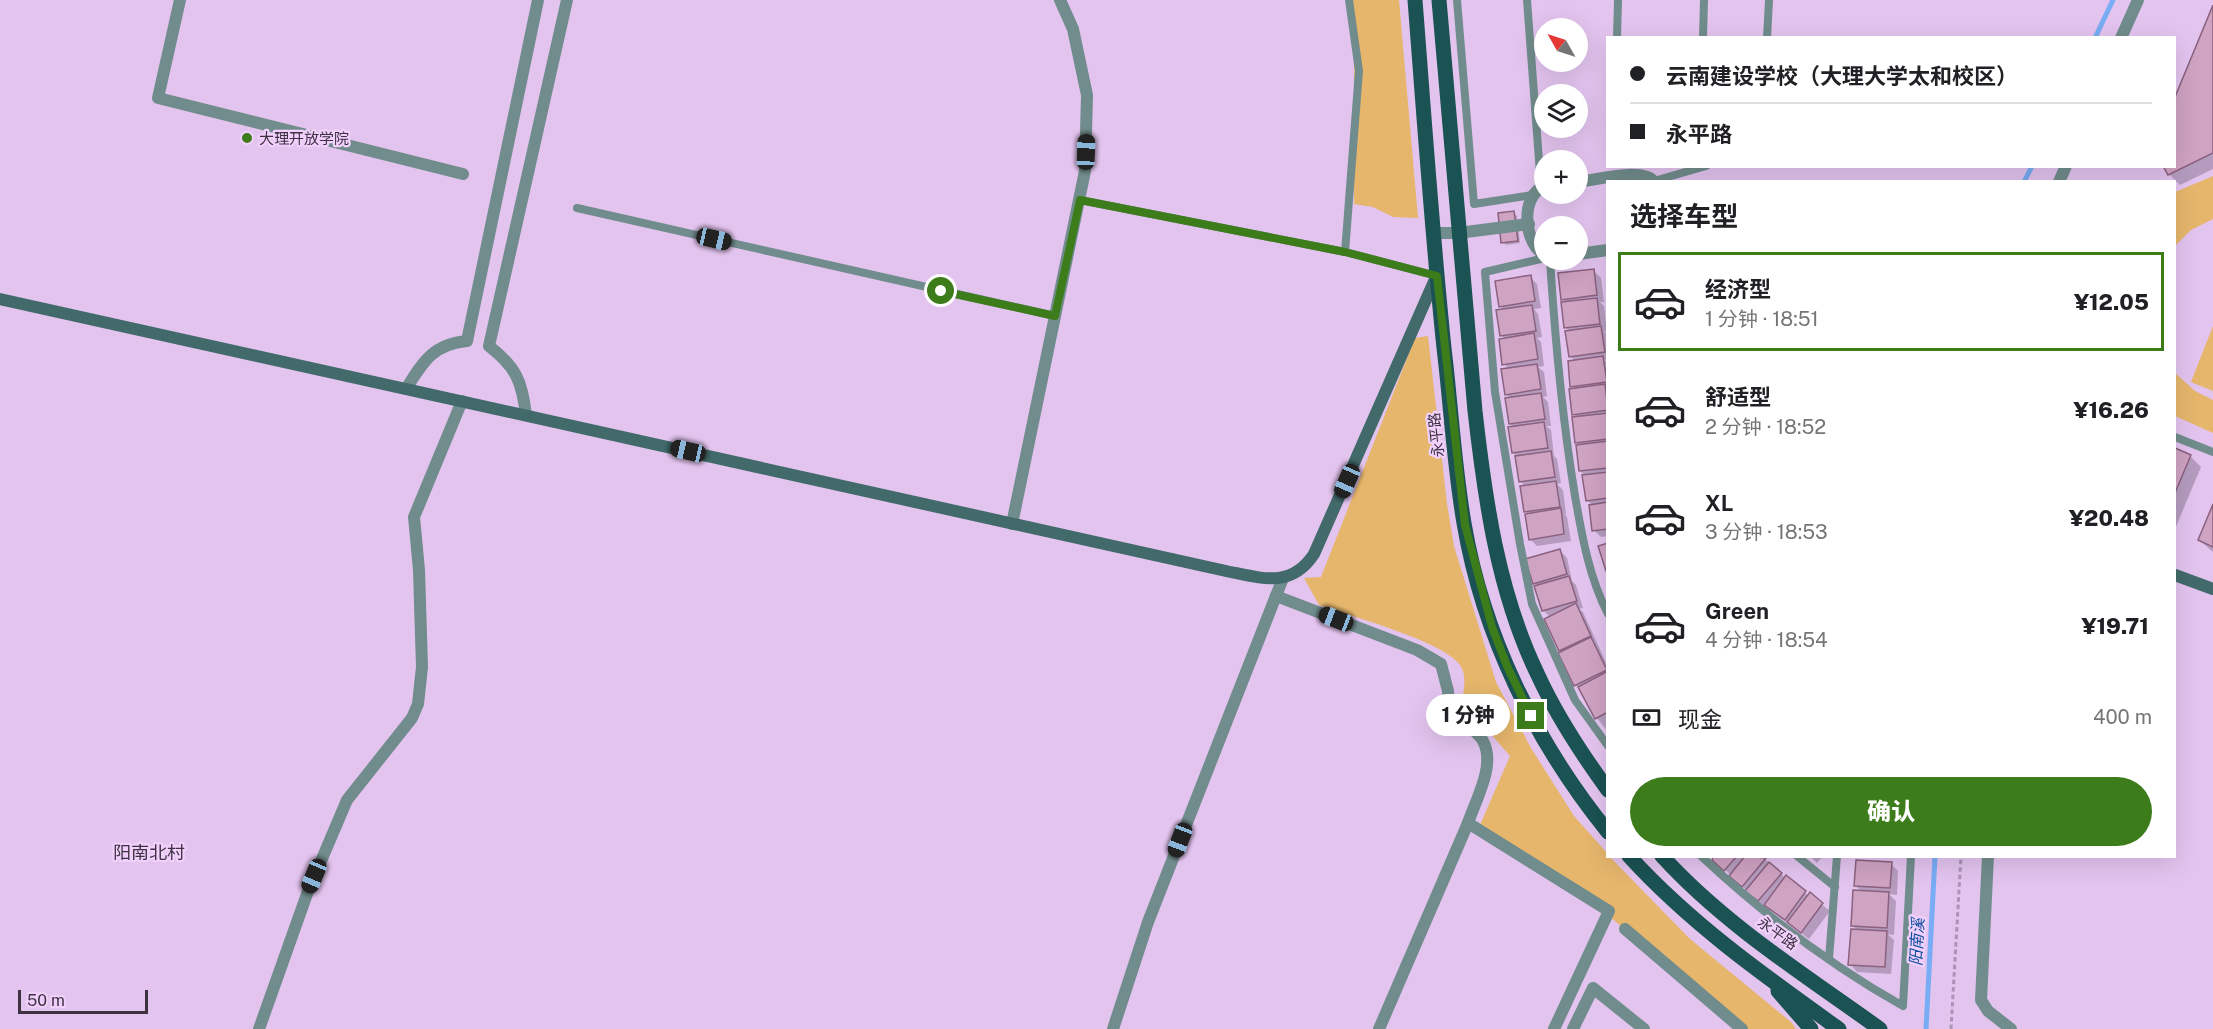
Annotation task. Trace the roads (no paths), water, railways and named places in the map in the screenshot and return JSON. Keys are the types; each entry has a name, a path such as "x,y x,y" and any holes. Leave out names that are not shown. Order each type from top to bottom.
{"main road":[{"name":"永平路","path":"1415,0 1437,276 1465,525 1492,627 1507,666 1554,758 1585,804 1606,830"},
{"path":"1439,0 1458,232 1483,478 1501,570 1512,610 1536,672 1557,714 1606,787"},
{"path":"1631,858 1676,905 1767,977 1839,1029"},
{"name":"永平路","path":"1664,858 1733,922 1880,1029"},
{"path":"1767,977 1810,1029"}],"street":[{"path":"180,0 158,98 463,174"},
{"path":"406,389 421,366 438,349 456,342 467,341 538,0"},
{"path":"526,414 518,378 501,356 489,346 567,0"},
{"path":"1012,524 1085,171 1087,95 1073,29 1060,0"},
{"path":"2122,36 2138,0"},
{"path":"1588,180 1626,171 1651,177 1653,180"},
{"path":"1534,197 1527,206 1534,245"},
{"path":"1433,233 1529,224"},
{"path":"1588,253 1606,250"},
{"path":"0,299 1226,571 1259,577 1283,578 1295,574 1307,565 1314,554 1437,276"},
{"path":"259,1029 307,894 347,800 412,718 418,704 422,667 419,570 414,517 462,401"},
{"path":"2176,575 2213,590"},
{"path":"1113,1029 1148,922 1283,578"},
{"path":"1276,596 1417,650 1442,664 1449,708 1483,739 1488,756 1486,772 1468,823 1379,1029"},
{"path":"1468,823 1609,911 1554,1029"},
{"path":"1988,858 1981,1000 1988,1011 2012,1029"},
{"path":"1625,929 1742,1029"},
{"path":"1573,1029 1593,988 1644,1029"}],"lane":[{"path":"1345,252 1359,71 1349,0"},
{"path":"1457,0 1474,204 1534,191"},
{"path":"1527,0 1537,150"},
{"path":"1617,36 1618,0"},
{"path":"1703,36 1704,0"},
{"path":"1767,36 1768,0"},
{"path":"1657,180 1699,168"},
{"path":"1080,200 1345,252 1437,276"},
{"path":"577,208 1055,316"},
{"path":"1534,260 1485,272 1495,392 1532,604 1575,700 1606,743"},
{"path":"1551,270 1567,449 1584,544 1606,610"},
{"path":"2176,437 2213,452"},
{"path":"1703,858 1737,889 1829,958 1878,992 1903,1006 1911,858"},
{"path":"1799,858 1835,887"},
{"path":"1829,958 1837,858"}],"waterway":[{"name":"阳南溪","path":"2096,36 2113,0"},
{"name":"阳南溪","path":"2025,180 2031,168"},
{"name":"阳南溪","path":"1926,1029 1935,858"}],"place":[{"name":"大理开放学院","path":"247,138"}],"district":[{"name":"阳南北村","path":"149,852"}]}
